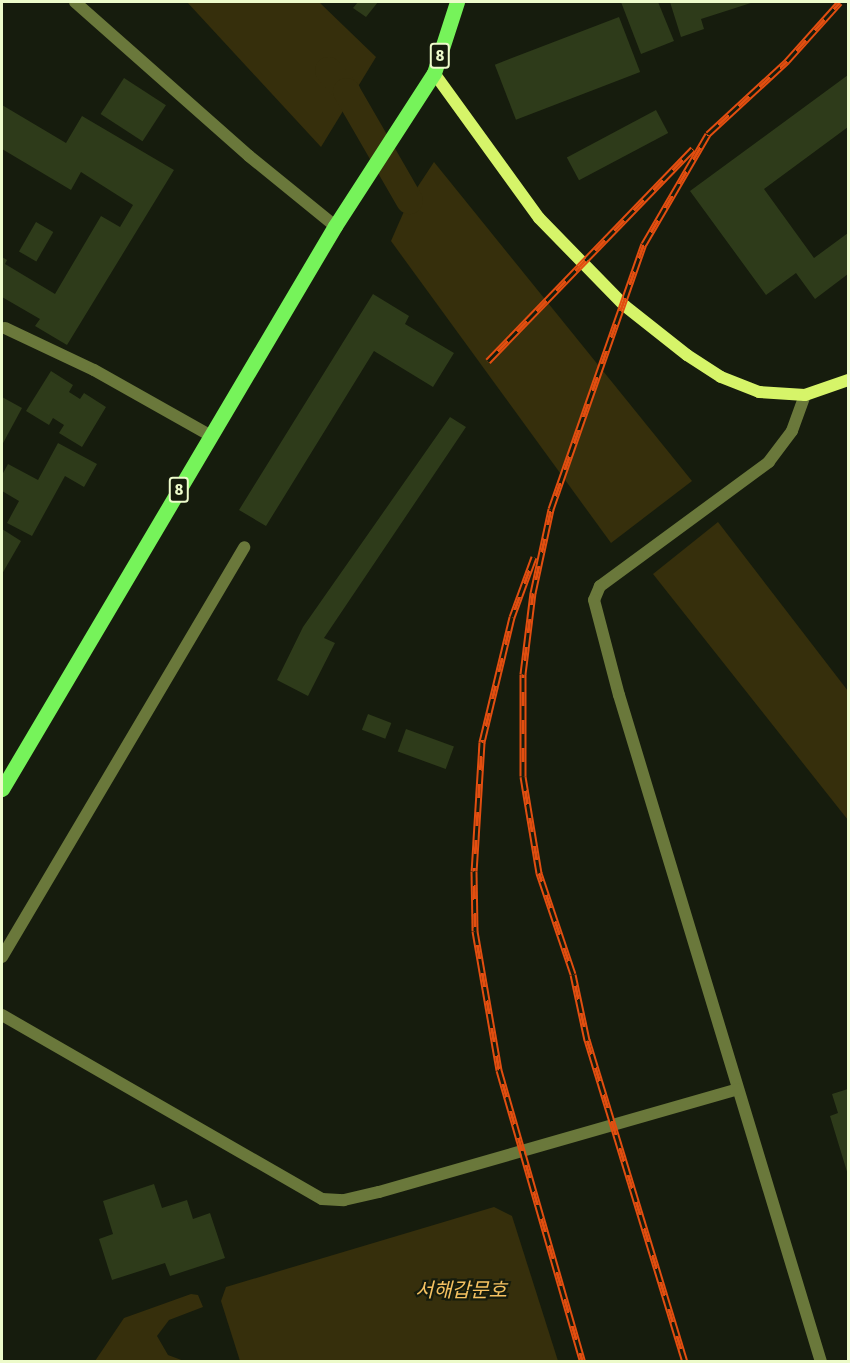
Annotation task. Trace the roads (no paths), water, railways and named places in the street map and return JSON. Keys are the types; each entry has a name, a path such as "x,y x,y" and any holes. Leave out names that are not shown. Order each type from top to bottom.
{"main road":[{"name":"8","path":"2,789 335,226 434,73 457,2"}],"street":[{"path":"75,2 249,156 335,226"},
{"path":"434,73 539,218 624,306 687,356 731,382 759,392 805,395 849,380"},
{"path":"5,328 94,370 211,436"},
{"path":"805,395 792,431 769,462 630,562 600,586 594,600 597,619 821,1362"},
{"path":"2,957 244,547"},
{"path":"2,1015 322,1199 344,1200 379,1192 738,1089"}],"water":[{"path":"187,2 319,2 376,57 321,147"},
{"path":"434,162 692,481 611,543 391,241 409,200"},
{"path":"718,522 848,691 848,820 653,574"},
{"name":"서해갑문호","path":"494,1207 512,1216 558,1361 240,1361 221,1301 226,1287"},
{"path":"191,1294 198,1295 203,1307 169,1320 157,1336 168,1355 184,1361 95,1361 124,1318"}],"waterway":[{"path":"328,70 346,91 409,200"}],"railway":[{"path":"685,1362 587,1040 573,974 539,873 523,776 523,674 533,593 551,509 644,244 708,134 787,61 840,2"},
{"path":"488,361 693,149"},
{"path":"534,557 512,617 482,742 474,871 475,931 499,1070 583,1362"}]}
